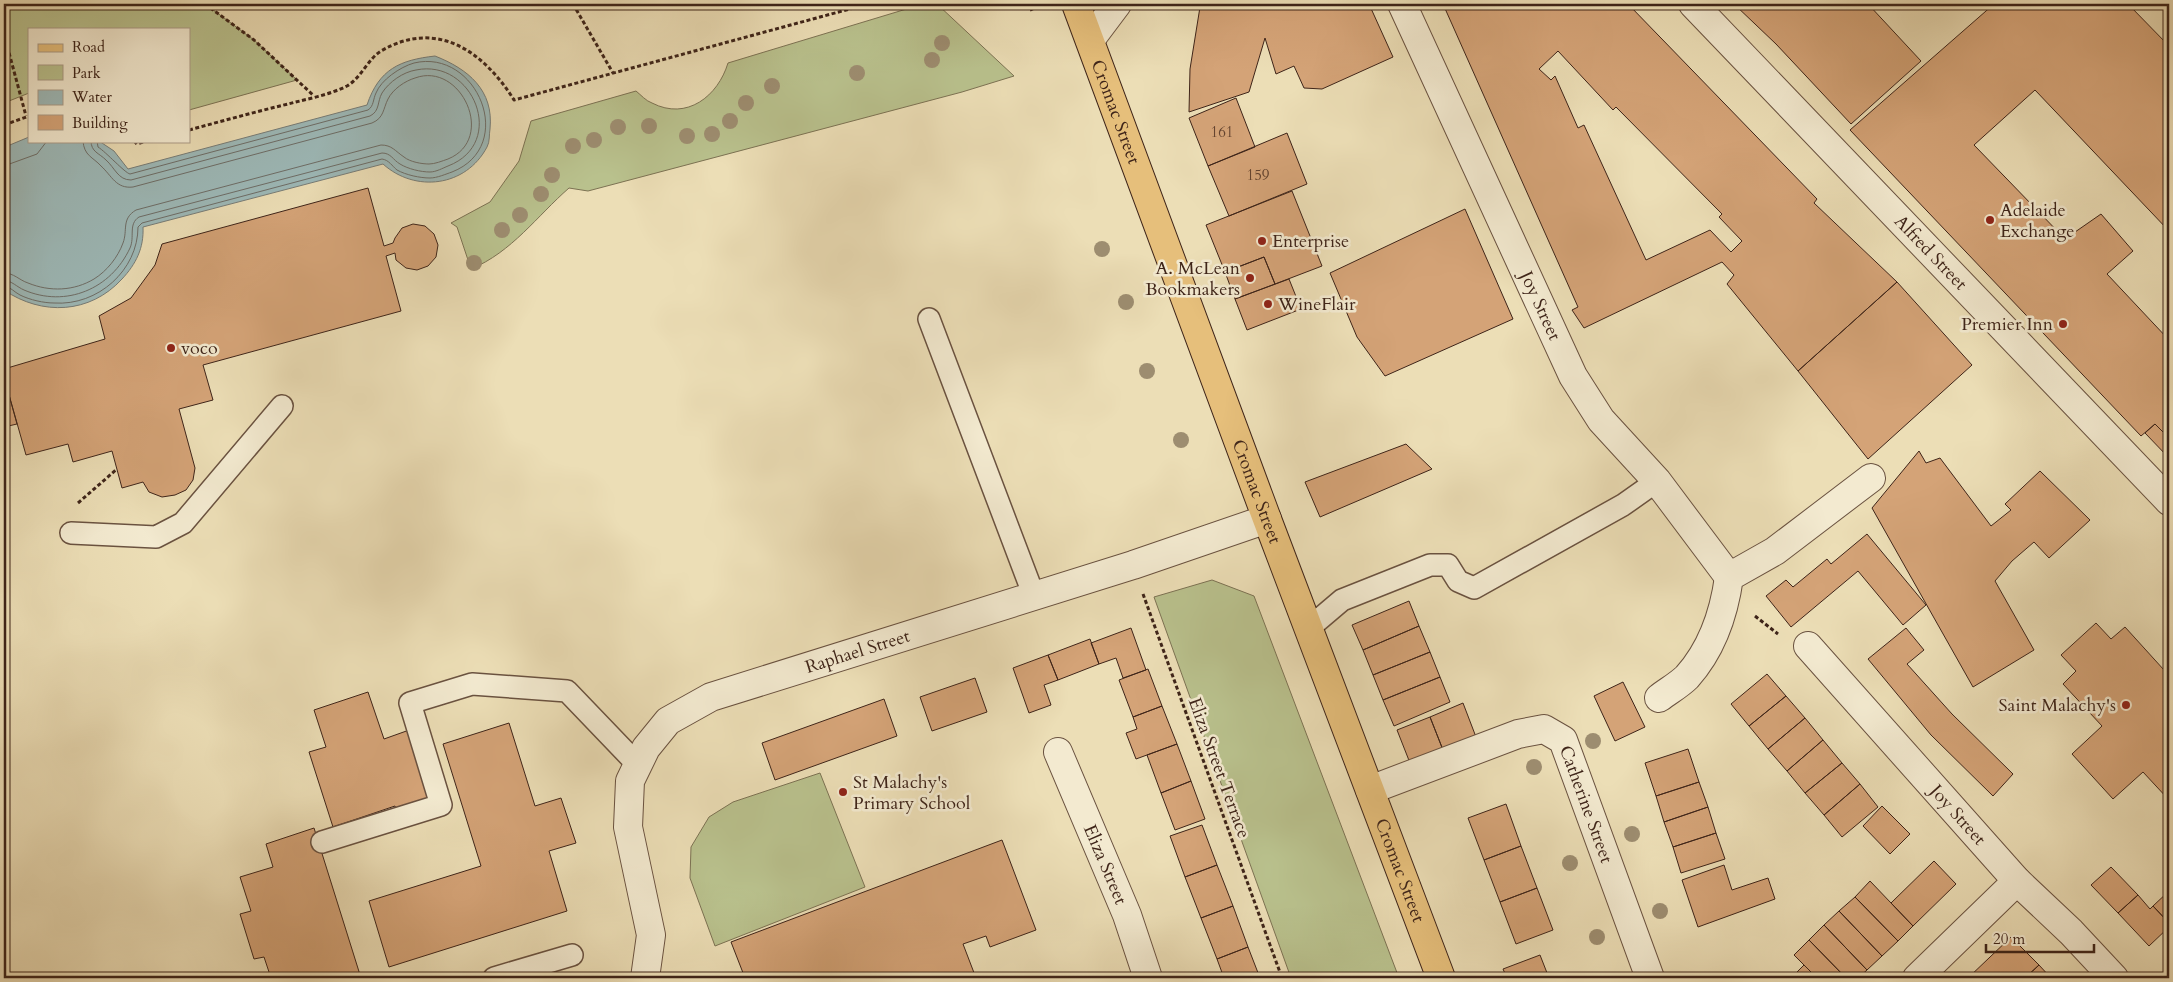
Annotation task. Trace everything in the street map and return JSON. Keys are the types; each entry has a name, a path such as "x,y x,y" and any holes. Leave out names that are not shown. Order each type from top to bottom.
{"main road":[{"name":"Cromac Street","path":"1076,4 1267,519 1441,978"}],"street":[{"path":"1090,40 1117,4"},
{"name":"Joy Street","path":"1402,4 1573,376 1601,420 1657,481 1729,577"},
{"name":"Alfred Street","path":"1693,4 2169,501"},
{"path":"1659,698 1686,677 1708,648 1725,602 1729,577 1775,551 1871,478"},
{"name":"Raphael Street","path":"645,978 651,935 628,827 630,781 646,748 668,721 711,697 1133,565 1267,519"},
{"name":"Joy Street","path":"1808,646 2017,881 2071,932 2114,978"},
{"name":"Catherine Street","path":"1370,790 1518,734 1544,729 1563,740 1650,978"},
{"name":"Eliza Street","path":"1058,752 1127,915 1148,978"},
{"path":"1917,978 2017,881"}],"lane":[{"path":"929,319 1034,596"},
{"path":"71,533 156,537 183,523 282,406"},
{"path":"1308,628 1342,600 1430,565 1448,566 1458,580 1474,588 1623,505 1657,481"},
{"path":"322,842 441,805 410,703 472,684 566,691 638,765"},
{"path":"494,978 572,955"}],"path":[{"path":"205,4 254,40 315,97"},
{"path":"573,4 613,73"},
{"path":"190,130 315,97 348,85 380,51 408,39 441,38 468,50 503,83 514,100 868,4"},
{"path":"1030,10 1045,4"},
{"path":"4,34 27,116 4,126"},
{"path":"73,507 117,469"},
{"name":"Eliza Street Terrace","path":"1133,565 1221,814 1282,978"}],"green space":[{"path":"4,4 205,4 254,40 297,80 190,110 190,28 28,28 28,93 4,103"},
{"path":"923,4 937,4 1014,76 962,92 588,191 569,188 512,243 486,262 471,269 457,227 451,223 490,202 519,161 531,121 636,91 648,101 665,108 689,107 709,95 717,86 728,63"},
{"path":"1212,580 1254,596 1399,978 1291,978 1154,597"},
{"path":"820,773 865,887 715,946 690,878 691,847 709,817 733,802"}],"water":[{"path":"435,56 458,67 476,83 488,103 490,129 488,145 478,160 466,171 453,178 424,182 396,173 383,164 143,227 142,242 138,255 127,273 109,291 81,305 50,307 34,304 4,290 5,147 28,137 28,142 100,142 114,151 128,169 367,105 378,83 392,68 411,60"}],"building":[{"path":"1203,4 1369,4 1393,57 1322,89 1304,88 1294,66 1276,74 1265,38 1249,92 1189,112 1190,69 1200,7"},
{"path":"1443,4 1628,4 1817,199 1814,203 1897,282 1798,371 1727,284 1734,275 1722,262 1584,328 1572,310 1578,307","holes":["1558,51 1613,110 1616,107 1722,214 1719,217 1742,241 1731,252 1710,230 1646,260 1584,125 1578,128 1555,76 1551,80 1539,69"]},
{"path":"1734,4 1868,4 1921,61 1851,124 1776,44"},
{"name":"Adelaide Exchange","path":"1994,4 2128,4 2169,46 2169,231 2035,90 1974,145 2065,239 2101,214 2133,251 2107,274 2169,340 2169,438 2155,424 2141,436 1850,130"},
{"path":"1236,98 1255,147 1208,166 1189,118"},
{"path":"1287,133 1307,184 1229,216 1208,166"},
{"name":"voco","path":"368,188 384,246 393,243 402,228 413,224 425,226 434,234 438,245 436,257 428,266 417,270 406,268 396,260 395,253 386,256 401,311 203,365 213,400 179,409 195,468 193,480 186,490 175,495 162,497 149,492 143,482 122,488 112,451 73,462 68,444 26,455 4,377 4,369 105,339 99,316 131,298 155,265 162,244"},
{"name":"Enterprise","path":"1292,191 1322,266 1275,284 1264,257 1225,272 1206,225"},
{"path":"1465,209 1513,319 1385,376 1357,337 1330,273"},
{"name":"A. McLean Bookmakers","path":"1264,257 1275,284 1235,299 1225,272"},
{"name":"WineFlair","path":"1289,279 1301,309 1247,330 1235,299"},
{"path":"1897,282 1972,365 1868,459 1798,371"},
{"path":"4,377 17,424 4,427"},
{"path":"2155,424 2169,438 2169,458 2145,433"},
{"path":"1406,444 1432,469 1320,517 1305,482"},
{"path":"1919,451 1926,463 1940,458 1991,526 2011,510 2005,504 2040,471 2090,520 2049,558 2034,542 2012,561 1995,581 2034,650 1973,687 1872,508"},
{"path":"1867,534 1926,605 1903,625 1858,571 1791,627 1766,596 1786,580 1793,587 1827,559 1831,564"},
{"path":"1409,601 1419,626 1363,650 1352,625"},
{"name":"Saint Malachy's","path":"2096,623 2111,639 2125,627 2164,670 2169,665 2169,800 2143,772 2113,799 2072,754 2102,726 2063,684 2076,671 2061,655"},
{"path":"1419,626 1430,652 1373,675 1363,650"},
{"path":"1131,628 1146,670 1123,678 1116,658 1099,664 1091,643"},
{"path":"1906,628 1924,650 1907,664 1952,714 2013,774 1993,796 1931,735 1868,659"},
{"path":"1090,639 1099,664 1058,680 1048,655"},
{"path":"1430,652 1440,677 1383,700 1373,675"},
{"path":"1048,655 1058,680 1044,685 1051,705 1029,713 1013,668"},
{"path":"1148,669 1162,706 1133,717 1119,680"},
{"path":"1767,674 1786,696 1749,726 1731,704"},
{"path":"1440,677 1450,702 1394,726 1383,700"},
{"path":"975,678 987,712 932,731 920,697"},
{"path":"1623,682 1645,727 1615,741 1594,696"},
{"path":"368,692 384,739 412,729 436,799 397,812 395,806 333,827 309,752 326,747 314,710"},
{"path":"1786,696 1805,718 1768,749 1749,726"},
{"path":"884,699 897,736 775,780 762,743"},
{"path":"1463,703 1476,737 1443,750 1430,717"},
{"path":"1162,706 1177,744 1136,759 1126,733 1137,729 1133,717"},
{"path":"1430,717 1443,750 1410,763 1397,730"},
{"path":"1805,718 1823,740 1787,771 1768,749"},
{"path":"509,723 535,806 561,798 576,843 549,851 567,911 389,967 369,901 481,866 443,744"},
{"path":"1823,740 1842,763 1805,793 1787,771"},
{"path":"1177,744 1191,781 1161,793 1147,755"},
{"path":"1688,749 1699,782 1656,796 1645,763"},
{"path":"1842,763 1860,784 1824,815 1805,793"},
{"path":"1191,781 1205,819 1175,830 1161,793"},
{"path":"1699,782 1708,807 1664,822 1656,796"},
{"path":"1860,784 1878,807 1842,837 1824,815"},
{"path":"1506,804 1521,846 1484,860 1468,818"},
{"path":"1882,806 1910,834 1890,854 1863,826"},
{"path":"1708,807 1716,833 1673,847 1664,822"},
{"path":"1202,825 1217,865 1185,877 1170,836"},
{"path":"314,828 361,978 260,978 270,975 264,957 254,959 240,914 251,911 240,877 273,867 266,844"},
{"path":"1716,833 1725,859 1681,873 1673,847"},
{"path":"1002,840 1036,930 990,947 986,936 963,944 976,978 890,978 889,976 882,978 745,978 731,942"},
{"path":"1521,846 1537,888 1500,902 1484,860"},
{"path":"1934,861 1956,884 1913,926 1891,903"},
{"path":"1217,865 1233,906 1201,918 1185,877"},
{"path":"1724,865 1732,890 1768,878 1775,899 1698,927 1682,880"},
{"path":"2111,867 2138,895 2118,913 2091,885"},
{"path":"1870,881 1913,926 1898,941 1855,897"},
{"path":"1537,888 1553,930 1516,944 1500,902"},
{"path":"2169,891 2169,923 2153,906"},
{"path":"2138,895 2150,909 2153,906 2169,923 2169,927 2149,946 2118,913"},
{"path":"1855,897 1898,941 1882,956 1839,911"},
{"path":"1233,906 1248,947 1217,959 1201,918"},
{"path":"1839,911 1882,956 1867,970 1824,925"},
{"path":"1824,925 1867,970 1858,978 1846,978 1809,940"},
{"path":"2011,937 2039,965 2025,978 1968,978"},
{"path":"1809,940 1846,978 1817,978 1794,955"},
{"path":"1248,947 1260,978 1224,978 1217,959"},
{"path":"1540,955 1549,978 1507,978 1503,969"},
{"path":"1804,965 1817,978 1791,978"},
{"path":"2039,965 2051,978 2025,978"}],"place":[{"name":"Adelaide Exchange","path":"1990,220"},
{"name":"Enterprise","path":"1262,241"},
{"name":"A. McLean Bookmakers","path":"1250,278"},
{"name":"WineFlair","path":"1268,304"},
{"name":"Premier Inn","path":"2063,324"},
{"name":"voco","path":"171,348"},
{"name":"Saint Malachy's","path":"2126,705"},
{"name":"St Malachy's Primary School","path":"843,792"}]}
